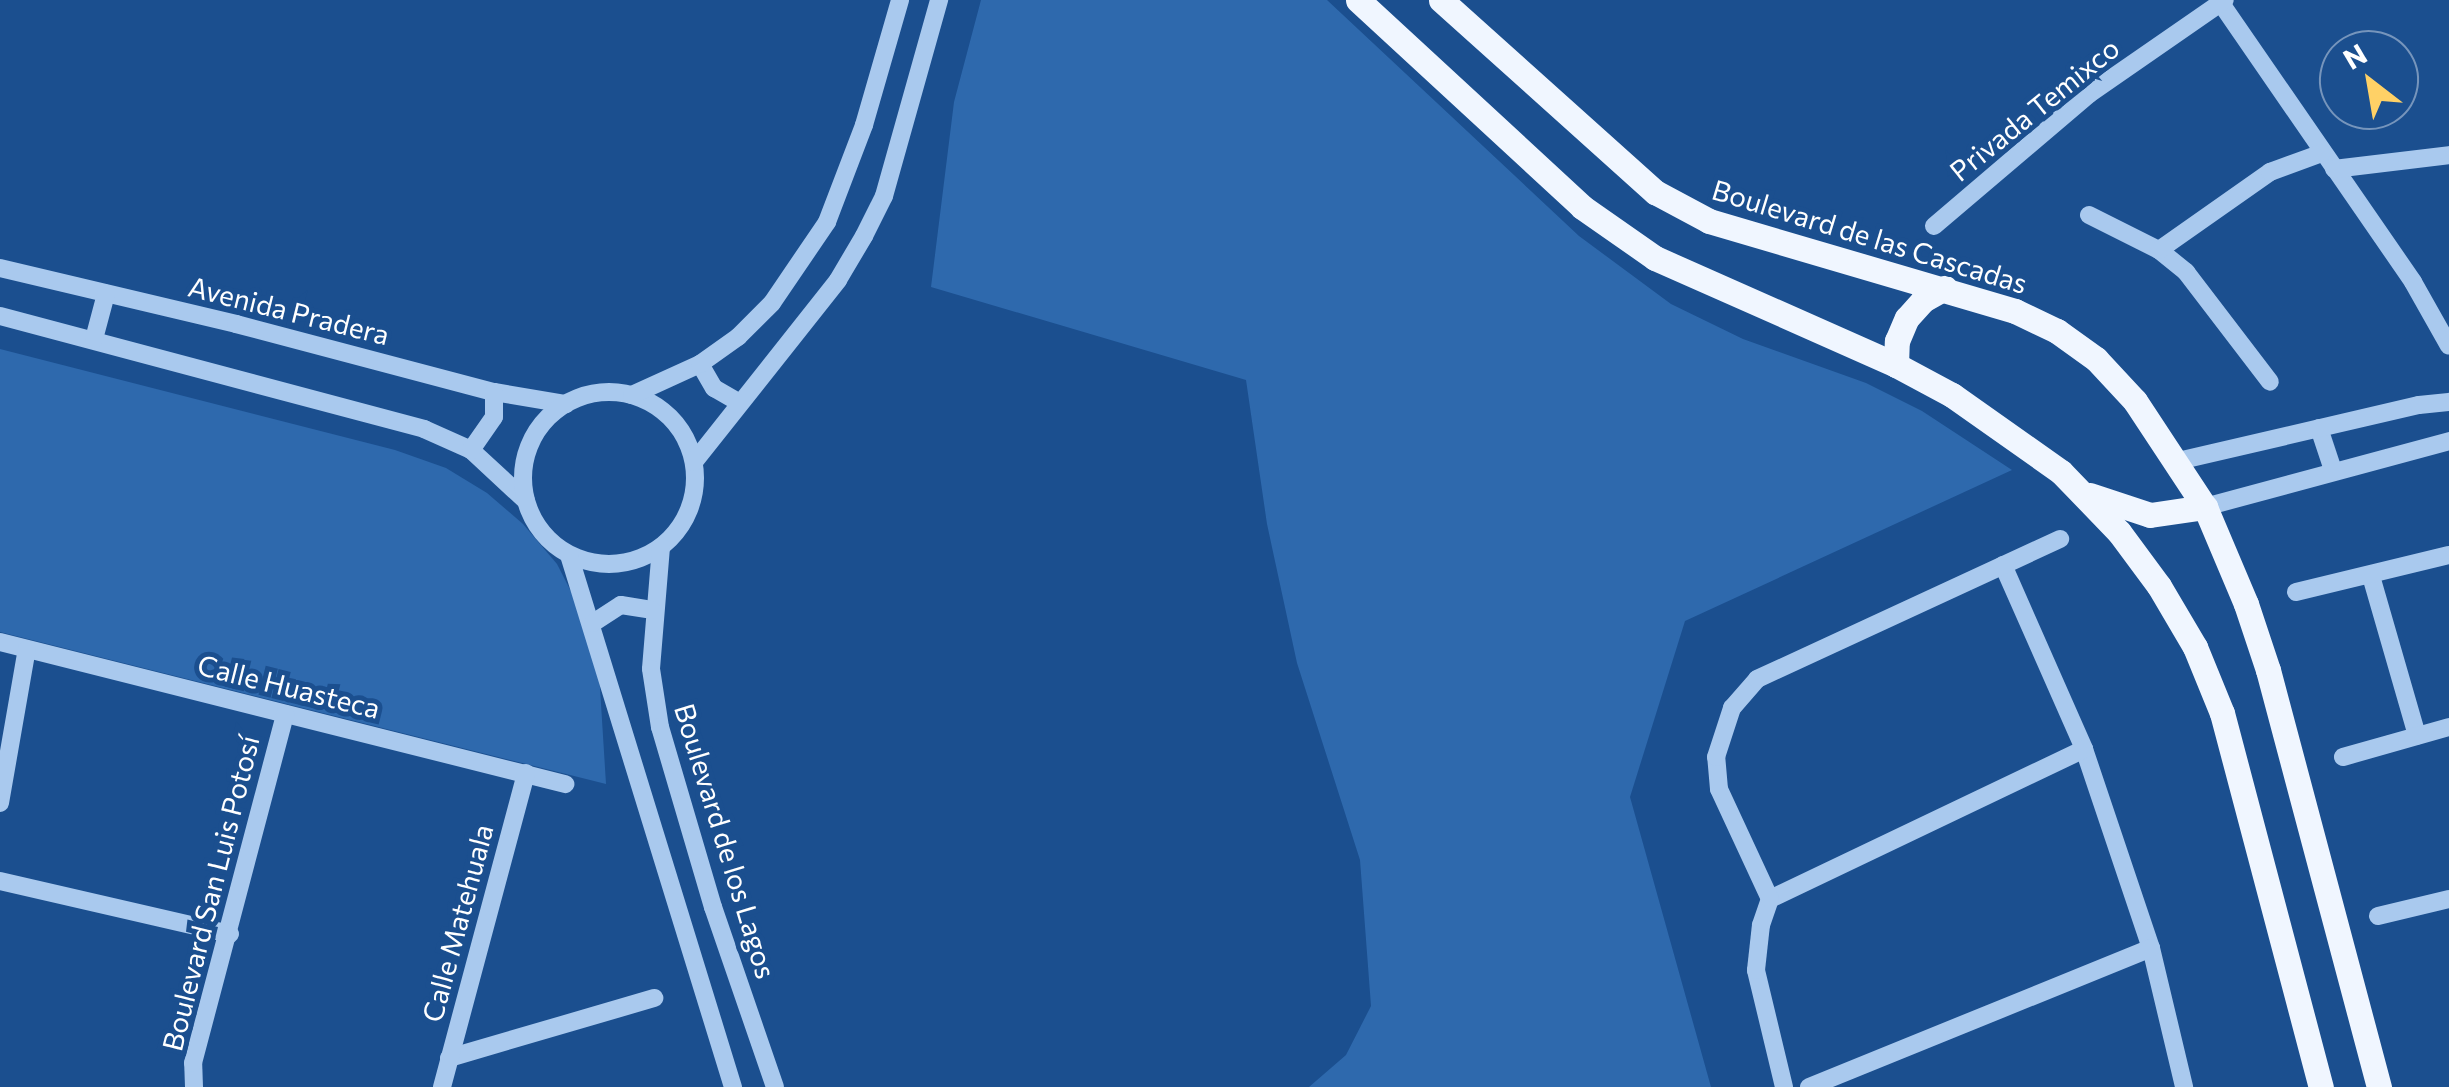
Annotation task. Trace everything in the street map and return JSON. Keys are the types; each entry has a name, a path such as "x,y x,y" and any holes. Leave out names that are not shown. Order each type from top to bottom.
{"main road":[{"path":"1358,0 1582,207 1655,258 1896,366 2010,432 2080,491 2159,586 2195,647 2222,714 2321,1087"},
{"name":"Boulevard de las Cascadas","path":"1454,4 1655,192 1709,221 1945,288 2057,331 2096,359 2135,401 2205,507 2268,670 2379,1087"},
{"path":"1896,366 1898,341 1906,318 1923,300 1945,288"},
{"path":"2080,491 2150,516 2205,507"}],"street":[{"path":"632,395 700,364 738,337 772,303 828,222 864,126 900,0"},
{"path":"694,462 838,280 884,196 938,0"},
{"path":"2223,1 2322,153 2413,282 2449,346"},
{"name":"Privada Temixco","path":"1934,226 2089,94 2223,1"},
{"path":"2158,250 2259,178 2292,161 2322,153"},
{"path":"2334,169 2449,155"},
{"path":"2090,215 2158,250 2186,272 2222,314 2270,382"},
{"name":"Avenida Pradera","path":"0,268 494,392 566,404"},
{"path":"94,339 106,294"},
{"path":"0,316 424,429 470,450 526,501"},
{"path":"700,364 714,388 738,402"},
{"path":"470,450 494,417 494,392"},
{"path":"569,555 616,564 660,547 690,510 694,462 687,440 673,420 632,395 598,392 566,404 544,422 529,446 523,473 526,501 535,523 569,555 733,1087"},
{"path":"2178,461 2449,402"},
{"path":"2320,428 2333,470"},
{"path":"2205,507 2449,441"},
{"path":"1770,899 1719,788 1718,745 1732,708 1757,679 2060,539"},
{"name":"Boulevard de los Lagos","path":"660,547 652,610 651,668 660,727 713,907 774,1087"},
{"path":"2296,592 2449,555"},
{"path":"2003,565 2084,749 2151,948 2184,1087"},
{"path":"2371,576 2417,735"},
{"path":"593,623 621,605 652,610"},
{"name":"Calle Huasteca","path":"0,642 565,784"},
{"path":"0,803 27,649"},
{"name":"Boulevard San Luis Potosí","path":"194,1087 193,1063 285,714"},
{"path":"2344,757 2449,727"},
{"path":"1784,1087 1756,970 1760,925 1770,899 2084,749"},
{"name":"Calle Matehuala","path":"442,1087 526,773"},
{"path":"0,881 230,934"},
{"path":"2378,916 2448,903"},
{"path":"1809,1087 2151,948"},
{"path":"449,1058 654,998"}],"shaded area":[{"path":"981,0 1327,0 1579,236 1671,304 1743,339 1866,383 1922,411 2012,470 1685,621 1630,797 1711,1087 1309,1087 1346,1055 1371,1006 1360,860 1297,663 1267,524 1246,380 931,287 954,102"},
{"path":"0,349 395,450 446,468 487,493 523,524 557,564 580,609 599,672 606,784 0,632"}]}
